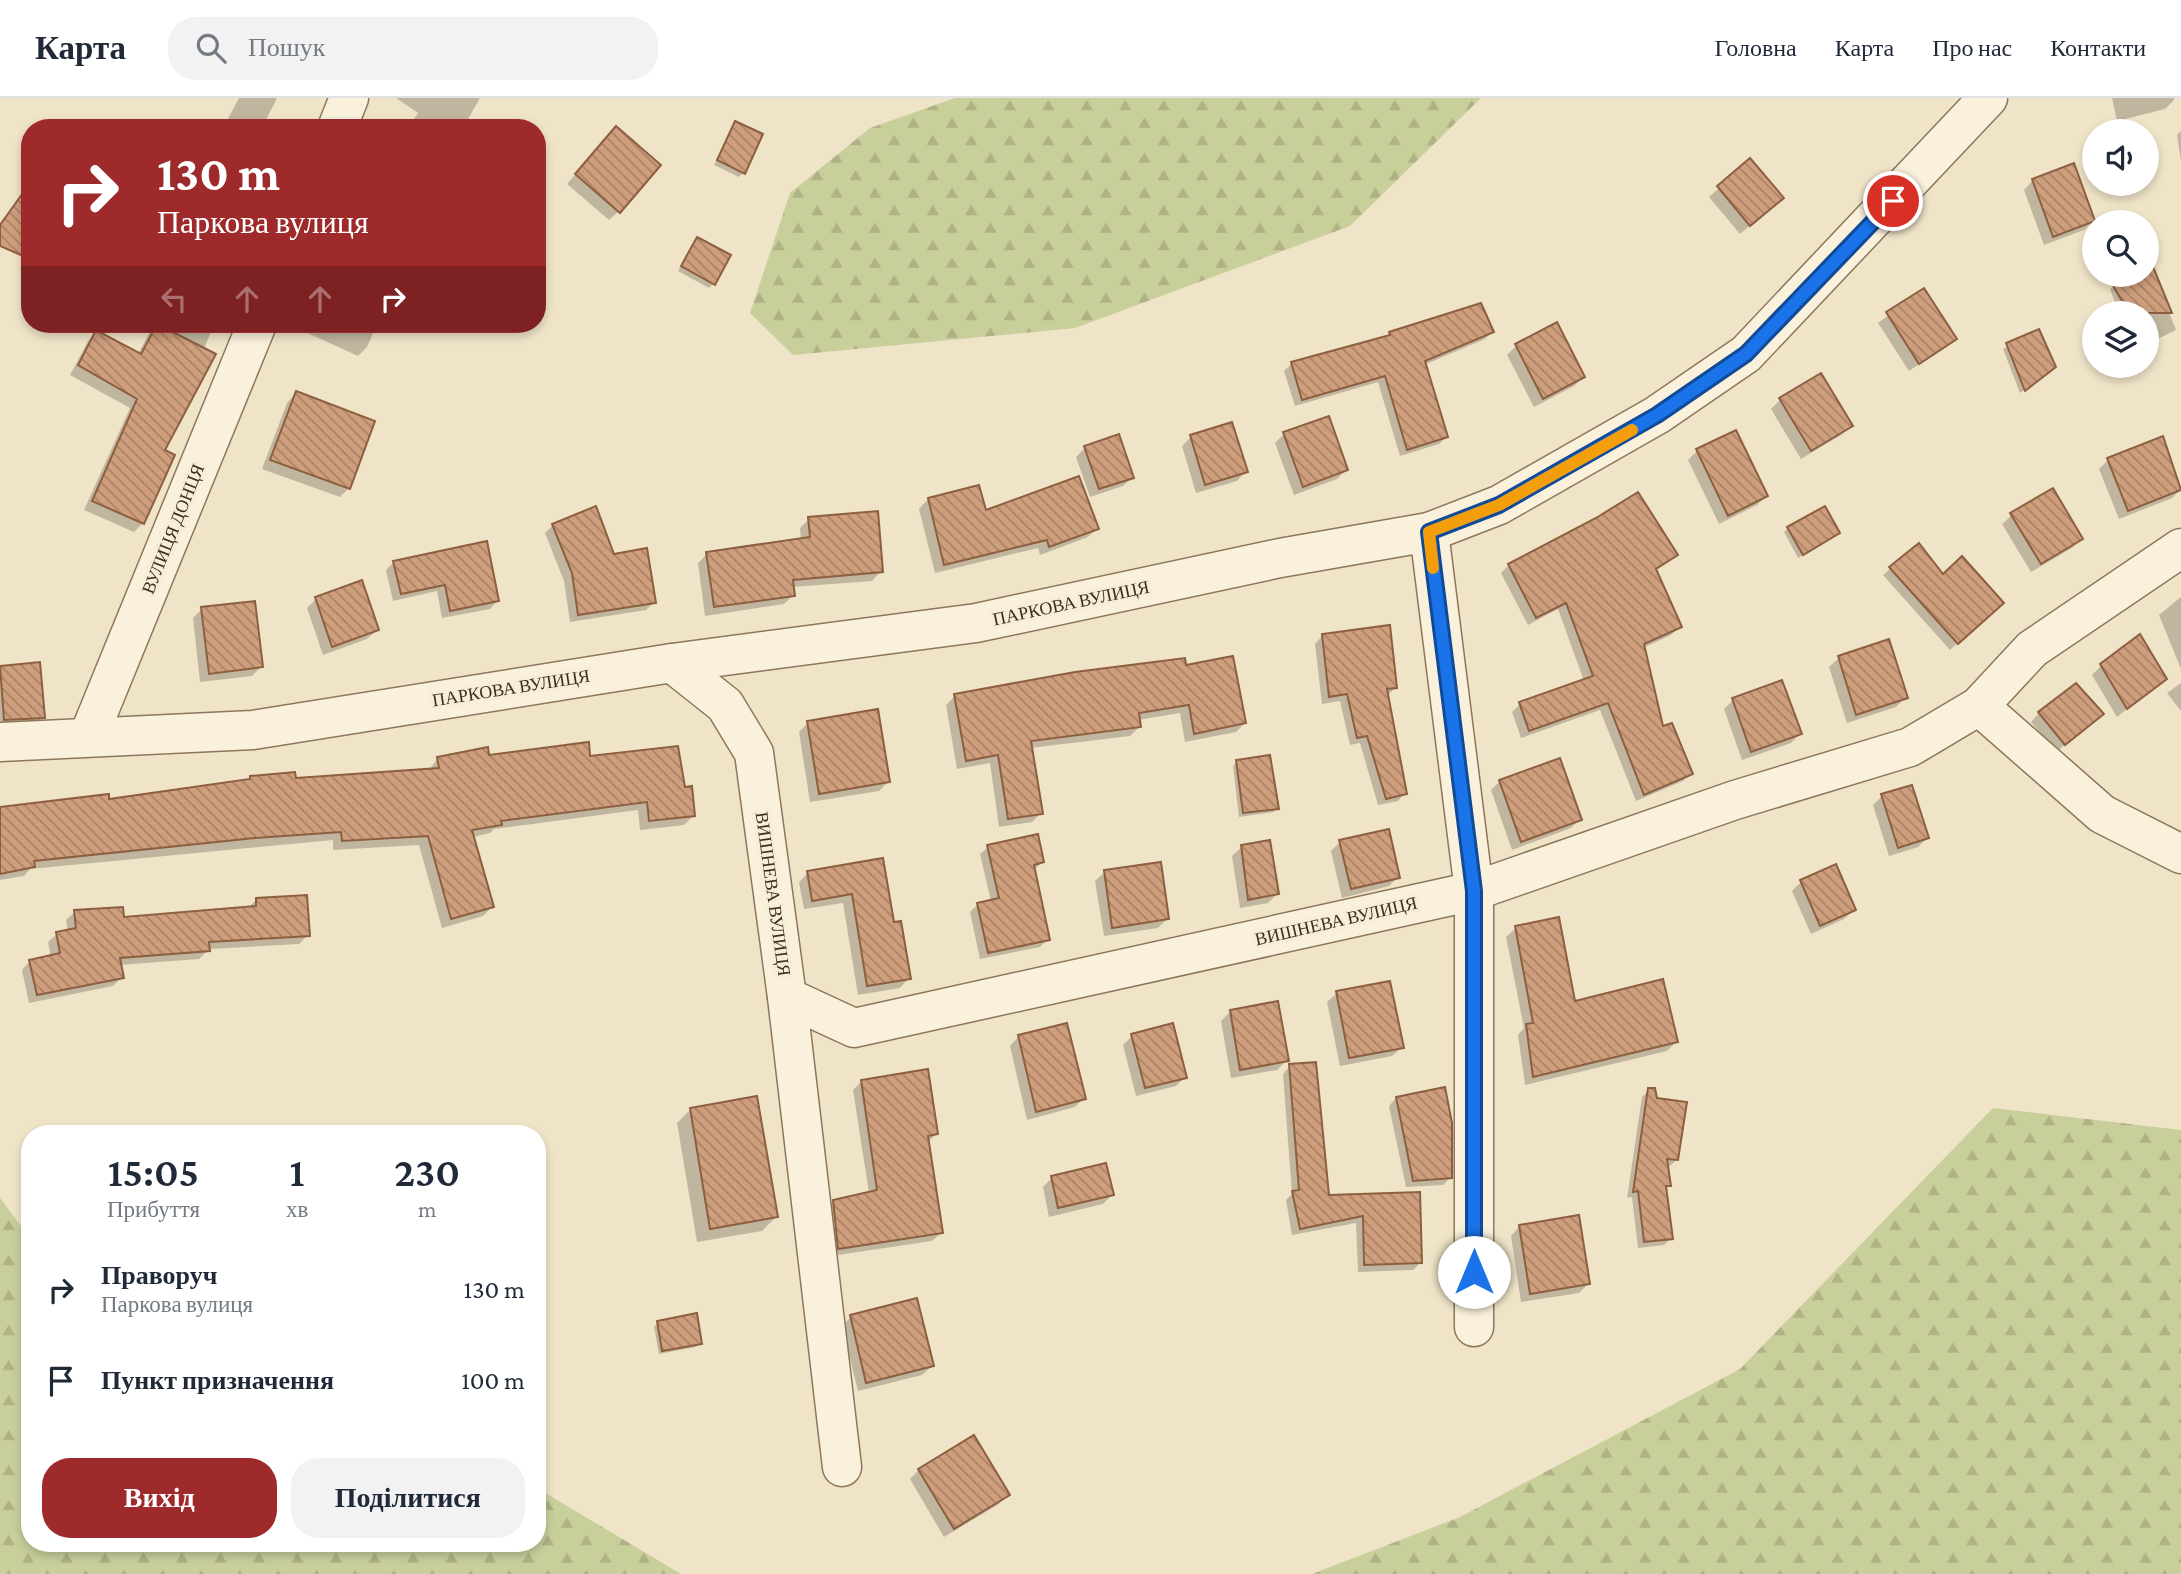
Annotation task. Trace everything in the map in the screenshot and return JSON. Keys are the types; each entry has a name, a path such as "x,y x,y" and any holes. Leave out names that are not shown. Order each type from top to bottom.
{"street":[{"path":"341,119 349,98"},
{"name":"ПАРКОВА ВУЛИЦЯ","path":"0,742 89,735 253,730 672,663 976,623 1280,558 1429,532 1499,505 1657,415 1746,354 1988,98"},
{"name":"ВУЛИЦЯ ДОНЦЯ","path":"89,735 253,333"},
{"path":"1429,532 1474,891 1474,1327"},
{"name":"ВИШНЕВА ВУЛИЦЯ","path":"672,663 725,705 754,753 787,997 854,1028 1474,891 1735,800 1910,747 1979,706 2032,649 2181,548"},
{"path":"1979,706 2102,814 2181,854"},
{"path":"787,997 842,1467"}],"green space":[{"path":"955,98 1481,98 1350,226 1075,328 793,355 750,313 790,193 870,128"},
{"path":"1993,1108 2181,1130 2181,1574 1312,1574 1460,1517 1740,1369"},
{"path":"0,1198 21,1226 21,1552 546,1552 546,1493 681,1574 0,1574"}],"building":[{"path":"735,121 763,134 745,174 717,160"},
{"path":"616,126 661,165 620,213 575,174"},
{"path":"1750,158 1784,198 1750,226 1717,186"},
{"path":"2074,163 2082,185 2082,196 2086,196 2091,210 2082,210 2082,226 2053,237 2032,179"},
{"path":"21,196 21,255 0,246 0,225"},
{"path":"697,237 731,255 715,285 681,266"},
{"path":"2159,281 2172,313 2159,313 2159,301 2122,301 2114,287 2159,287"},
{"path":"1924,288 1957,339 1919,364 1886,312"},
{"path":"1481,303 1494,332 1425,361 1448,437 1407,450 1385,376 1302,400 1291,362 1390,335 1389,332"},
{"path":"1557,322 1585,377 1543,399 1515,344"},
{"path":"2039,329 2056,367 2025,391 2006,343"},
{"path":"94,333 102,333 141,354 152,333 175,333 216,354 165,450 175,455 144,524 92,501 137,399 78,365"},
{"path":"1821,373 1853,426 1811,451 1779,398"},
{"path":"296,391 375,421 350,489 270,460"},
{"path":"1329,416 1348,470 1303,487 1283,432"},
{"path":"1232,422 1248,472 1205,485 1190,435"},
{"path":"1736,430 1768,496 1728,516 1696,449"},
{"path":"1119,434 1134,478 1099,489 1084,446"},
{"path":"2163,436 2181,490 2128,511 2107,458"},
{"path":"1079,476 1099,529 1049,547 1047,540 944,565 928,498 979,485 986,510"},
{"path":"2053,488 2083,539 2041,564 2010,513"},
{"path":"1638,492 1678,555 1656,569 1682,627 1644,644 1663,726 1672,723 1693,774 1644,795 1608,703 1529,731 1519,702 1593,676 1566,603 1536,618 1508,564 1596,518"},
{"path":"596,506 614,554 647,548 656,603 578,615 572,573 552,524"},
{"path":"1825,506 1840,533 1803,555 1787,527"},
{"path":"878,511 883,572 793,580 795,596 714,607 706,552 810,537 808,517"},
{"path":"487,541 499,601 450,611 445,585 401,594 393,561"},
{"path":"1919,543 1943,574 1962,556 2004,603 1958,644 1889,567"},
{"path":"362,580 379,630 332,647 315,597"},
{"path":"255,601 263,667 209,674 201,607"},
{"path":"1390,625 1397,688 1387,689 1407,794 1386,799 1367,736 1357,738 1347,694 1329,697 1322,634"},
{"path":"2140,634 2167,679 2127,709 2100,664"},
{"path":"1889,639 1908,698 1856,715 1838,656"},
{"path":"1233,656 1246,723 1194,734 1189,705 1139,713 1141,727 1031,741 1043,814 1008,819 998,755 966,761 954,694 1075,672 1185,658 1186,665"},
{"path":"40,662 45,718 4,720 0,666"},
{"path":"1782,680 1802,734 1751,752 1732,698"},
{"path":"2076,683 2104,714 2065,745 2038,712"},
{"path":"878,709 890,782 819,794 807,721"},
{"path":"589,742 590,756 678,746 685,787 692,786 695,816 649,821 647,802 501,821 502,825 472,830 494,907 451,919 428,836 342,841 341,832 255,838 34,861 35,867 0,874 0,807 109,794 109,799 250,779 250,776 295,772 296,778 439,768 437,757 488,747 489,755"},
{"path":"1270,755 1279,809 1243,813 1236,760"},
{"path":"1560,758 1582,820 1521,842 1499,780"},
{"path":"1912,785 1929,838 1898,848 1881,794"},
{"path":"1389,829 1400,878 1351,889 1339,840"},
{"path":"1038,834 1044,862 1034,865 1050,940 988,953 977,903 999,898 987,845"},
{"path":"1270,840 1279,894 1248,900 1241,845"},
{"path":"883,858 894,922 901,921 911,979 867,986 852,894 812,901 807,871"},
{"path":"1161,862 1169,919 1112,928 1104,870"},
{"path":"1836,864 1856,910 1820,926 1800,880"},
{"path":"307,895 310,936 209,942 210,951 120,958 124,978 37,995 29,960 60,953 56,932 76,928 74,910 123,907 124,917 256,906 256,898"},
{"path":"1559,917 1575,1001 1663,979 1678,1042 1533,1077 1526,1024 1533,1023 1515,926"},
{"path":"1390,981 1404,1048 1349,1058 1336,991"},
{"path":"1278,1001 1289,1061 1240,1070 1230,1010"},
{"path":"1067,1023 1086,1099 1036,1112 1018,1035"},
{"path":"1173,1023 1187,1078 1145,1088 1131,1034"},
{"path":"1316,1062 1329,1195 1420,1192 1422,1263 1364,1265 1363,1216 1300,1229 1292,1191 1299,1190 1289,1064"},
{"path":"928,1069 938,1134 928,1136 943,1233 838,1249 833,1200 877,1190 861,1080"},
{"path":"1445,1087 1452,1123 1452,1178 1413,1181 1396,1097"},
{"path":"1648,1088 1655,1088 1657,1098 1687,1102 1678,1160 1667,1159 1671,1186 1666,1186 1673,1239 1644,1242 1638,1191 1633,1192"},
{"path":"757,1096 778,1217 710,1229 690,1108"},
{"path":"1106,1163 1114,1195 1058,1208 1051,1176"},
{"path":"1579,1215 1590,1284 1530,1294 1519,1225"},
{"path":"917,1298 934,1366 866,1383 850,1315"},
{"path":"697,1313 702,1344 662,1351 657,1321"},
{"path":"974,1435 1010,1495 954,1529 918,1469"}],"slow traffic":[{"path":"1433,568 1429,532 1499,505 1632,430"}],"route":[{"path":"1474,1272 1474,891 1429,532 1499,505 1657,415 1746,354 1893,201"}]}
